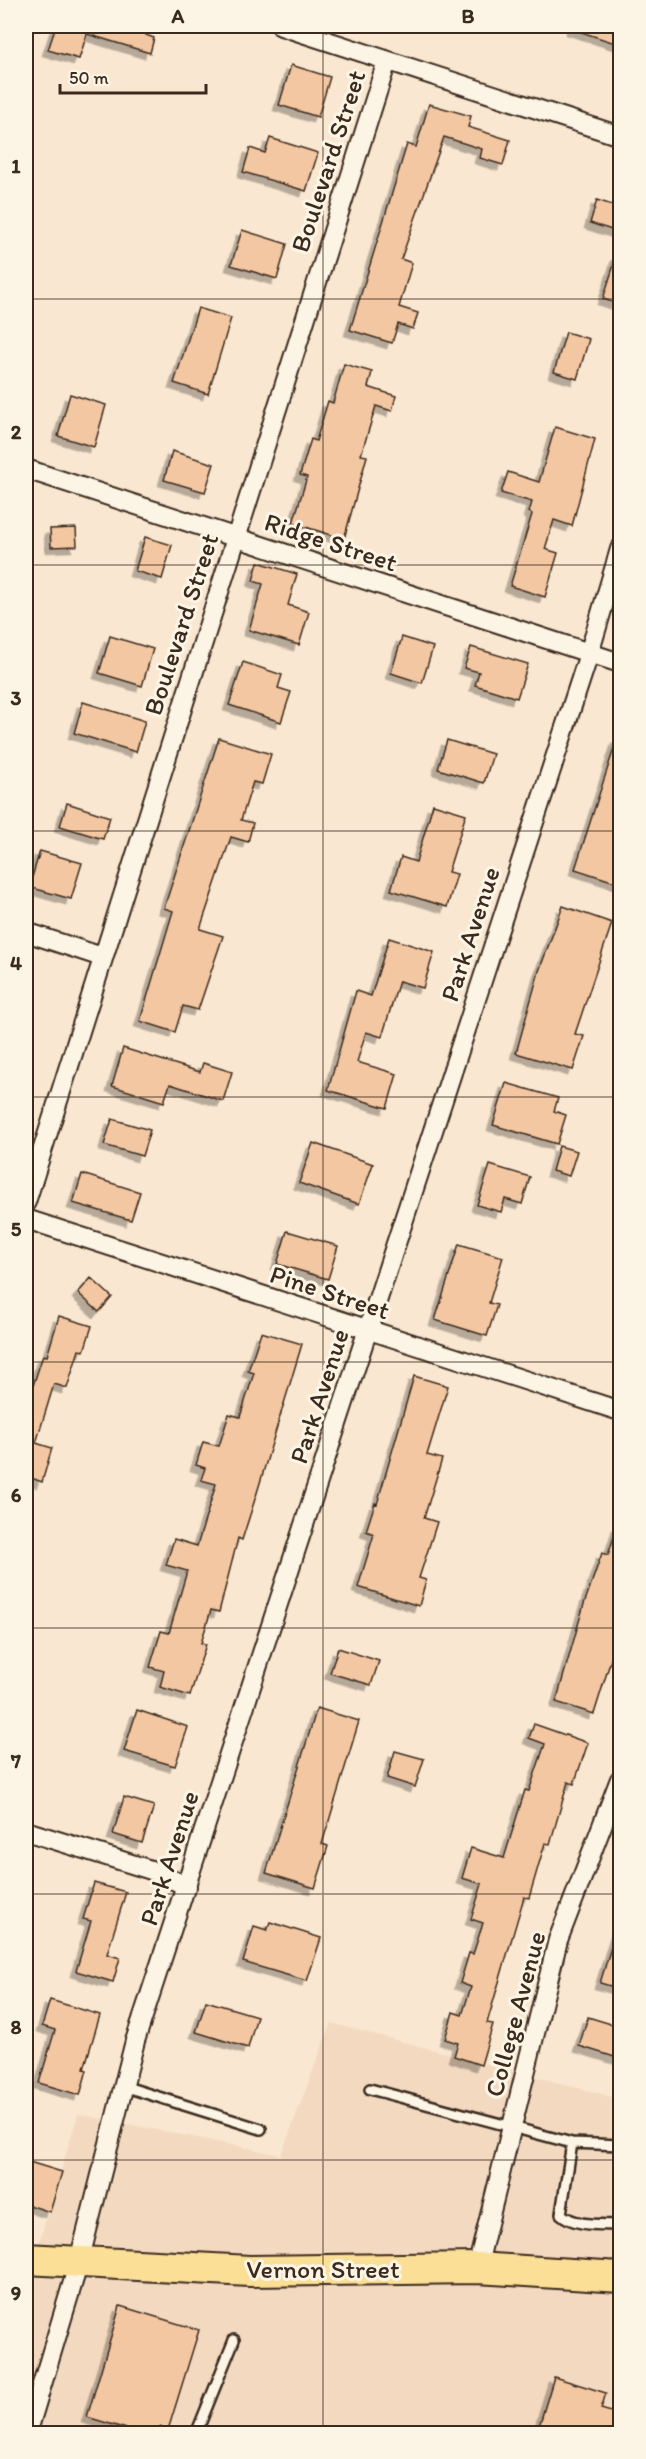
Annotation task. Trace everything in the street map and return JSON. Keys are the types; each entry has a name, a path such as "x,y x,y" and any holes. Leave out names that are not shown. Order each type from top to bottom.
{"main road":[{"name":"Vernon Street","path":"26,2259 250,2271 477,2268 621,2277"}],"street":[{"path":"281,26 621,136"},
{"name":"Boulevard Street","path":"26,1202 387,61"},
{"name":"Ridge Street","path":"26,469 621,663"},
{"name":"Park Avenue","path":"28,2424 79,2262 135,2041 589,654 621,549"},
{"path":"26,932 102,957"},
{"name":"Pine Street","path":"26,1219 367,1331 621,1411"},
{"name":"College Avenue","path":"477,2268 558,1941 621,1779"},
{"path":"26,1831 151,1870 187,1886"}],"lane":[{"path":"123,2086 261,2129"},
{"path":"370,2089 512,2129 572,2143 621,2145"},
{"path":"572,2143 561,2214 568,2220 621,2225"},
{"path":"196,2433 234,2340"}],"shaded area":[{"path":"331,2023 620,2099 620,2433 26,2434 26,2286 78,2114 281,2155"}],"building":[{"path":"56,26 149,26 146,35 154,38 150,53 87,34 79,59 48,50"},
{"path":"572,26 621,26 621,45 572,29"},
{"path":"291,65 330,77 318,117 279,105"},
{"path":"429,104 471,116 468,127 510,140 503,165 480,158 482,149 444,137 401,259 412,263 399,307 418,313 413,329 398,324 392,343 350,330 407,144 416,147"},
{"path":"270,138 318,153 306,191 243,172 250,148 265,153"},
{"path":"597,200 621,208 621,233 590,223"},
{"path":"242,230 287,244 277,279 231,265"},
{"path":"617,255 621,256 621,305 603,299"},
{"path":"198,308 231,318 208,394 174,383"},
{"path":"566,332 589,339 577,379 554,372"},
{"path":"344,364 372,372 368,387 396,396 392,411 376,406 361,455 367,456 344,539 293,523 307,477 300,475 311,439 316,441 328,401 333,403"},
{"path":"70,394 106,405 94,447 58,436"},
{"path":"555,427 595,439 572,526 554,520 545,549 558,553 545,597 510,586 532,514 529,512 532,502 501,493 508,472 539,482"},
{"path":"172,451 214,464 205,492 164,480"},
{"path":"76,528 77,546 51,547 50,529"},
{"path":"145,537 172,545 162,579 135,571"},
{"path":"258,562 297,574 288,605 309,612 299,645 249,630 263,584 253,581"},
{"path":"110,636 153,649 142,686 99,673"},
{"path":"402,637 433,647 422,683 391,673"},
{"path":"471,647 528,664 517,698 475,685 479,672 464,668"},
{"path":"243,662 282,675 278,688 291,692 281,722 229,705"},
{"path":"83,702 145,721 136,752 74,733"},
{"path":"219,738 271,754 262,784 253,782 241,820 253,823 248,842 231,837 200,929 223,936 198,1010 183,1006 175,1032 140,1021 173,911 164,908"},
{"path":"617,739 621,740 621,884 575,869"},
{"path":"447,740 493,754 484,783 438,769"},
{"path":"67,803 110,817 103,839 60,826"},
{"path":"433,804 466,814 448,872 457,874 447,907 391,890 401,857 416,862"},
{"path":"40,851 82,863 71,899 29,887"},
{"path":"563,906 612,923 575,1034 584,1036 573,1070 516,1053 539,971"},
{"path":"389,938 434,952 423,988 399,981 382,1037 366,1032 357,1062 397,1074 387,1108 328,1090 356,991 371,996"},
{"path":"123,1048 200,1072 203,1063 232,1072 223,1101 170,1084 164,1102 112,1086"},
{"path":"506,1083 558,1098 554,1111 566,1115 557,1144 493,1125"},
{"path":"112,1119 150,1130 142,1156 104,1145"},
{"path":"313,1143 373,1164 359,1204 299,1183"},
{"path":"559,1146 577,1151 569,1176 552,1171"},
{"path":"490,1165 530,1177 522,1204 505,1199 501,1212 477,1205"},
{"path":"82,1174 140,1192 131,1220 73,1203"},
{"path":"287,1231 338,1246 328,1279 277,1264"},
{"path":"459,1244 503,1257 489,1303 497,1305 487,1336 435,1320"},
{"path":"91,1278 112,1297 99,1312 78,1293"},
{"path":"59,1316 92,1326 84,1351 79,1350 67,1388 54,1384 36,1443 52,1448 42,1482 26,1476 26,1394 30,1395 43,1355 47,1356"},
{"path":"261,1332 302,1344 242,1540 238,1538 219,1612 211,1610 201,1643 206,1644 190,1696 160,1687 164,1671 150,1667 161,1631 169,1633 187,1571 166,1565 174,1539 197,1546 216,1484 201,1480 205,1468 196,1465 203,1442 219,1446 229,1414 240,1417 254,1373 248,1371"},
{"path":"414,1376 448,1386 427,1455 442,1459 424,1518 437,1522 419,1578 426,1580 419,1606 358,1587 374,1534 366,1531 375,1503 377,1504"},
{"path":"618,1525 621,1526 621,1656 613,1653 594,1714 556,1702 584,1604 602,1553 608,1555"},
{"path":"338,1648 379,1661 371,1685 330,1673"},
{"path":"317,1708 359,1721 322,1844 328,1846 315,1888 266,1873"},
{"path":"137,1710 188,1727 175,1766 124,1751"},
{"path":"534,1724 588,1743 574,1784 568,1782 550,1844 545,1843 529,1898 524,1897 487,2023 493,2024 481,2065 454,2056 458,2043 445,2039 453,2012 462,2015 471,1987 460,1983 469,1953 473,1954 483,1923 471,1919 482,1884 462,1878 471,1848 504,1858 525,1790 529,1791 545,1744 529,1738"},
{"path":"395,1751 424,1759 415,1787 387,1778"},
{"path":"124,1797 154,1806 142,1843 113,1834"},
{"path":"94,1883 126,1892 107,1954 120,1958 113,1982 76,1971 91,1921 83,1919"},
{"path":"270,1922 321,1938 307,1981 243,1962 254,1926 267,1930"},
{"path":"617,1928 621,1928 621,1989 600,1983"},
{"path":"50,2000 100,2015 84,2069 87,2070 80,2095 39,2083 55,2030 42,2026"},
{"path":"206,2001 257,2016 248,2048 196,2032"},
{"path":"588,2017 621,2027 621,2059 579,2046"},
{"path":"26,2161 62,2172 50,2212 26,2204"},
{"path":"120,2306 199,2330 168,2430 160,2427 158,2433 140,2433 87,2417"},
{"path":"554,2377 606,2393 601,2409 621,2415 621,2433 537,2433"}]}
